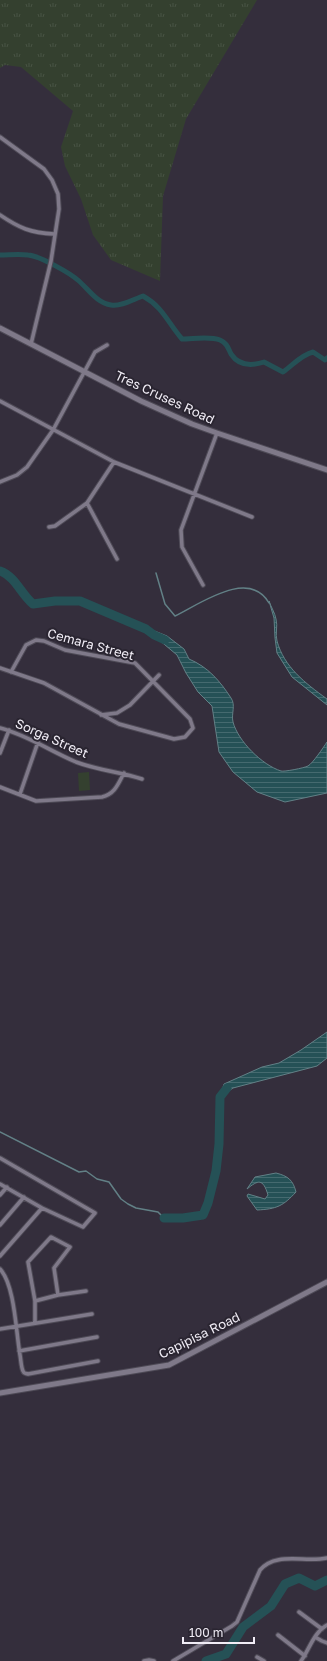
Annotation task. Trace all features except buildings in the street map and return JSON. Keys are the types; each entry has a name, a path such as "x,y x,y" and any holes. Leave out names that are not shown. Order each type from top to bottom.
{"main road":[{"name":"Tres Cruses Road","path":"0,328 84,370 141,401 217,433 327,470"},
{"name":"Capipisa Road","path":"0,1393 169,1365 327,1282"}],"street":[{"path":"0,137 44,168 52,180 58,194 59,209 51,261 31,344"},
{"path":"0,215 13,224 26,230 38,234 54,234"},
{"path":"0,482 17,475 27,467 53,430 95,352 106,345"},
{"path":"0,401 114,462 193,495 252,517"},
{"path":"203,585 182,547 181,530 217,433"},
{"path":"49,527 55,526 87,502 114,462"},
{"path":"87,502 118,559"},
{"name":"Cemara Street","path":"11,672 26,645 36,640 44,641 65,650 135,663 190,719 193,728 185,737 174,739 119,724 102,715"},
{"path":"0,668 44,684 102,715 116,712 130,706 159,674"},
{"name":"Sorga Street","path":"0,728 9,730 38,742 87,766 124,773 142,779"},
{"path":"0,752 9,730"},
{"path":"20,794 38,742"},
{"path":"0,787 36,801 102,797 109,795 115,790 124,773"},
{"path":"0,1158 95,1213 83,1227 42,1208 0,1184"},
{"path":"0,1195 7,1187"},
{"path":"0,1225 24,1197"},
{"path":"0,1256 42,1208"},
{"path":"35,1323 35,1301 28,1262 51,1237 70,1247 54,1268 58,1295"},
{"path":"0,1269 4,1274 12,1301 23,1370 28,1374 98,1361"},
{"path":"35,1301 58,1295 86,1291"},
{"path":"0,1329 92,1314"},
{"path":"19,1352 97,1337"},
{"path":"173,1661 237,1622 260,1570 265,1564 279,1559 318,1560 327,1558"},
{"path":"299,1612 322,1628"},
{"path":"301,1661 315,1637 322,1628 327,1625"},
{"path":"278,1635 304,1656"},
{"path":"315,1637 322,1642 327,1643"},
{"path":"257,1657 264,1661"},
{"path":"144,1661 154,1661"}],"green space":[{"path":"0,0 257,0 186,119 163,196 160,281 111,260 93,235 81,199 65,166 61,147 73,111 21,67 5,65 0,68"},
{"path":"89,772 90,790 79,791 78,773"}],"shaded area":[{"path":"80,601 167,636 184,649 189,659 208,670 231,698 233,707 233,722 245,744 259,758 274,768 283,771 308,766 327,742 327,793 285,802 257,792 233,772 219,752 212,706 198,692 177,655 146,629"},
{"path":"269,601 277,622 277,641 285,659 296,674 327,699 327,705 292,677 277,653 274,618"},
{"path":"327,1032 327,1058 317,1066 233,1088 220,1097 224,1084 262,1067 279,1063"},
{"path":"276,1173 289,1179 296,1192 287,1201 275,1208 257,1210 247,1196 248,1194 265,1199 268,1195 266,1189 262,1183 257,1182 247,1189 255,1177"}],"waterway":[{"path":"0,255 28,255 47,262 75,278 97,299 106,304 119,305 143,296 156,305 182,339 206,338 220,340 226,344 234,358 242,363 255,364 264,362 283,372 309,353 313,352 325,360 327,358"},
{"path":"0,571 10,577 33,604 55,601 80,601 146,629 165,640"},
{"path":"156,573 165,604 175,616 210,597 237,589 249,589 260,593 269,603"},
{"path":"164,1218 183,1218 203,1215 208,1203 216,1171 219,1144 220,1097 227,1088"},
{"path":"0,1132 79,1172 86,1171 97,1179 109,1182 121,1199 128,1204 136,1208 158,1212 164,1218"},
{"path":"206,1661 226,1654 243,1627 271,1606 285,1584 299,1578 315,1586 327,1580"}]}
